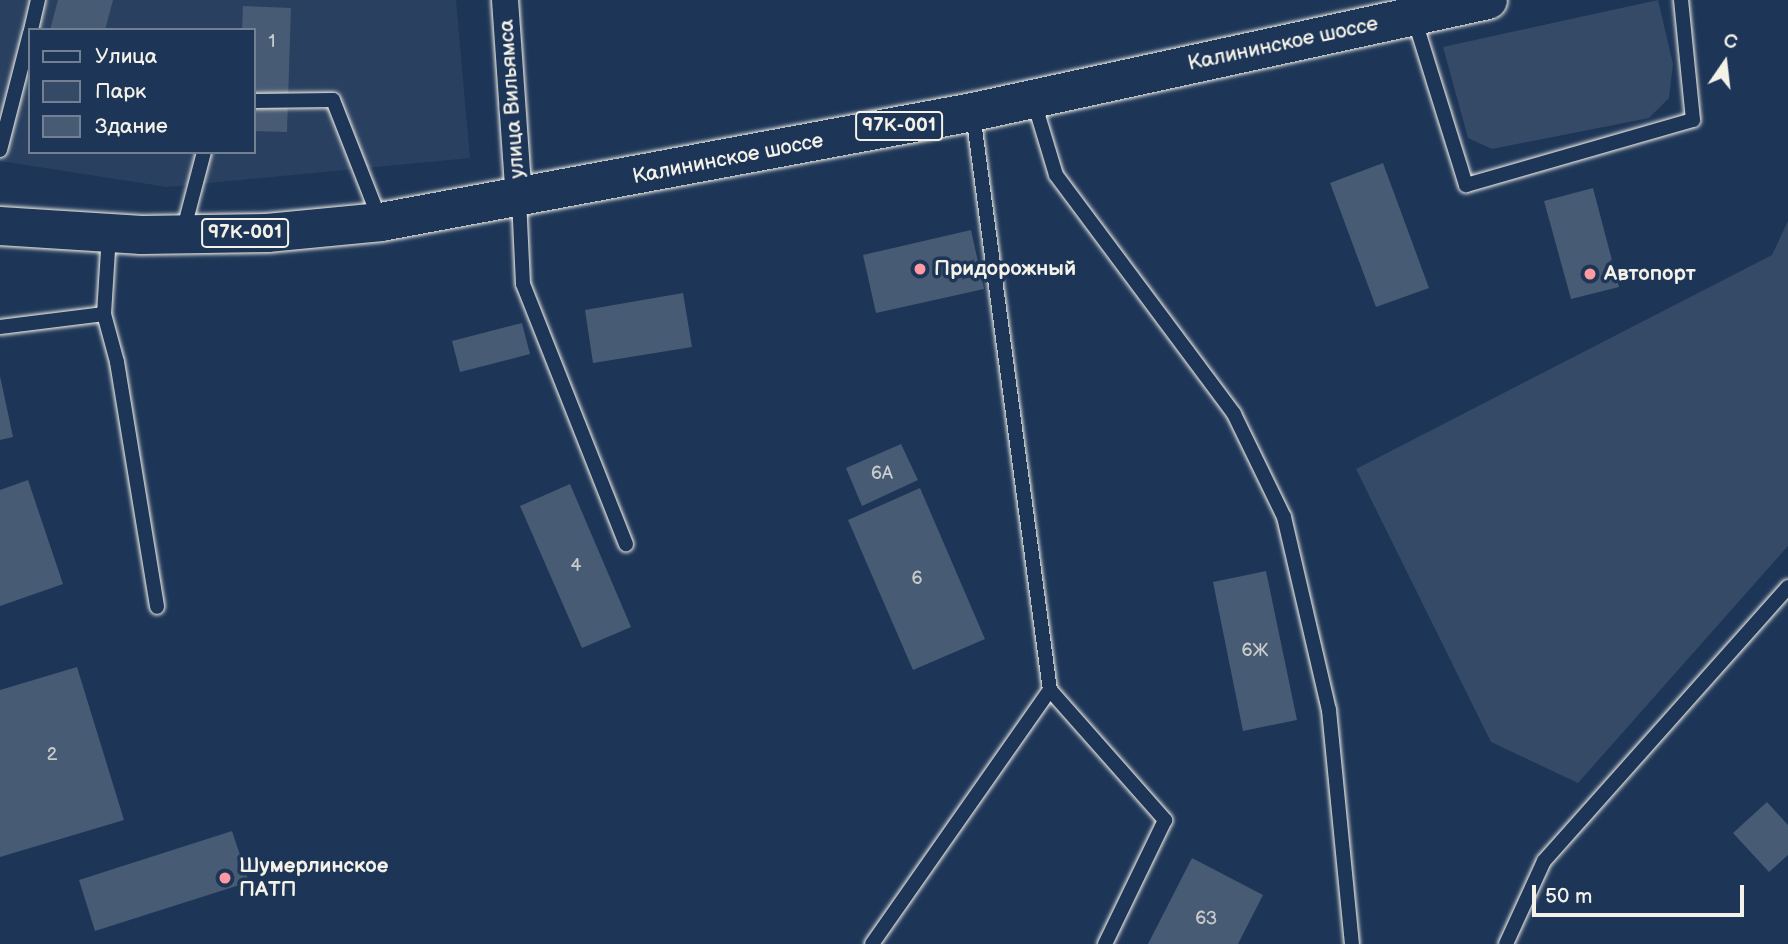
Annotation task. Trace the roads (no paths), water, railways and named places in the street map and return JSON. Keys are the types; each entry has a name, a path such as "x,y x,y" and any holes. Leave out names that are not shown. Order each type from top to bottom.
{"main road":[{"name":"Калининское шоссе","path":"0,226 182,234 267,233 381,222 519,199 973,112 1032,97 1488,0"}],"street":[{"name":"улица Вильямса","path":"505,0 519,199"}],"lane":[{"path":"31,28 38,0"},
{"path":"1414,16 1466,185 1693,120 1681,0"},
{"path":"0,150 28,39"},
{"path":"1032,97 1055,175 1234,414 1284,517 1329,710 1352,944"},
{"path":"256,101 333,100 381,222"},
{"path":"973,112 1050,690 1165,820 1105,944"},
{"path":"182,234 203,154"},
{"path":"519,199 523,284 626,544"},
{"path":"109,232 104,314 117,362 157,607"},
{"path":"0,327 104,314"},
{"path":"1506,944 1544,861 1788,587"},
{"path":"872,944 1050,690"}],"place":[{"name":"Придорожный","path":"920,269"},
{"name":"Автопорт","path":"1590,274"},
{"name":"Шумерлинское ПАТП","path":"225,878"}]}
